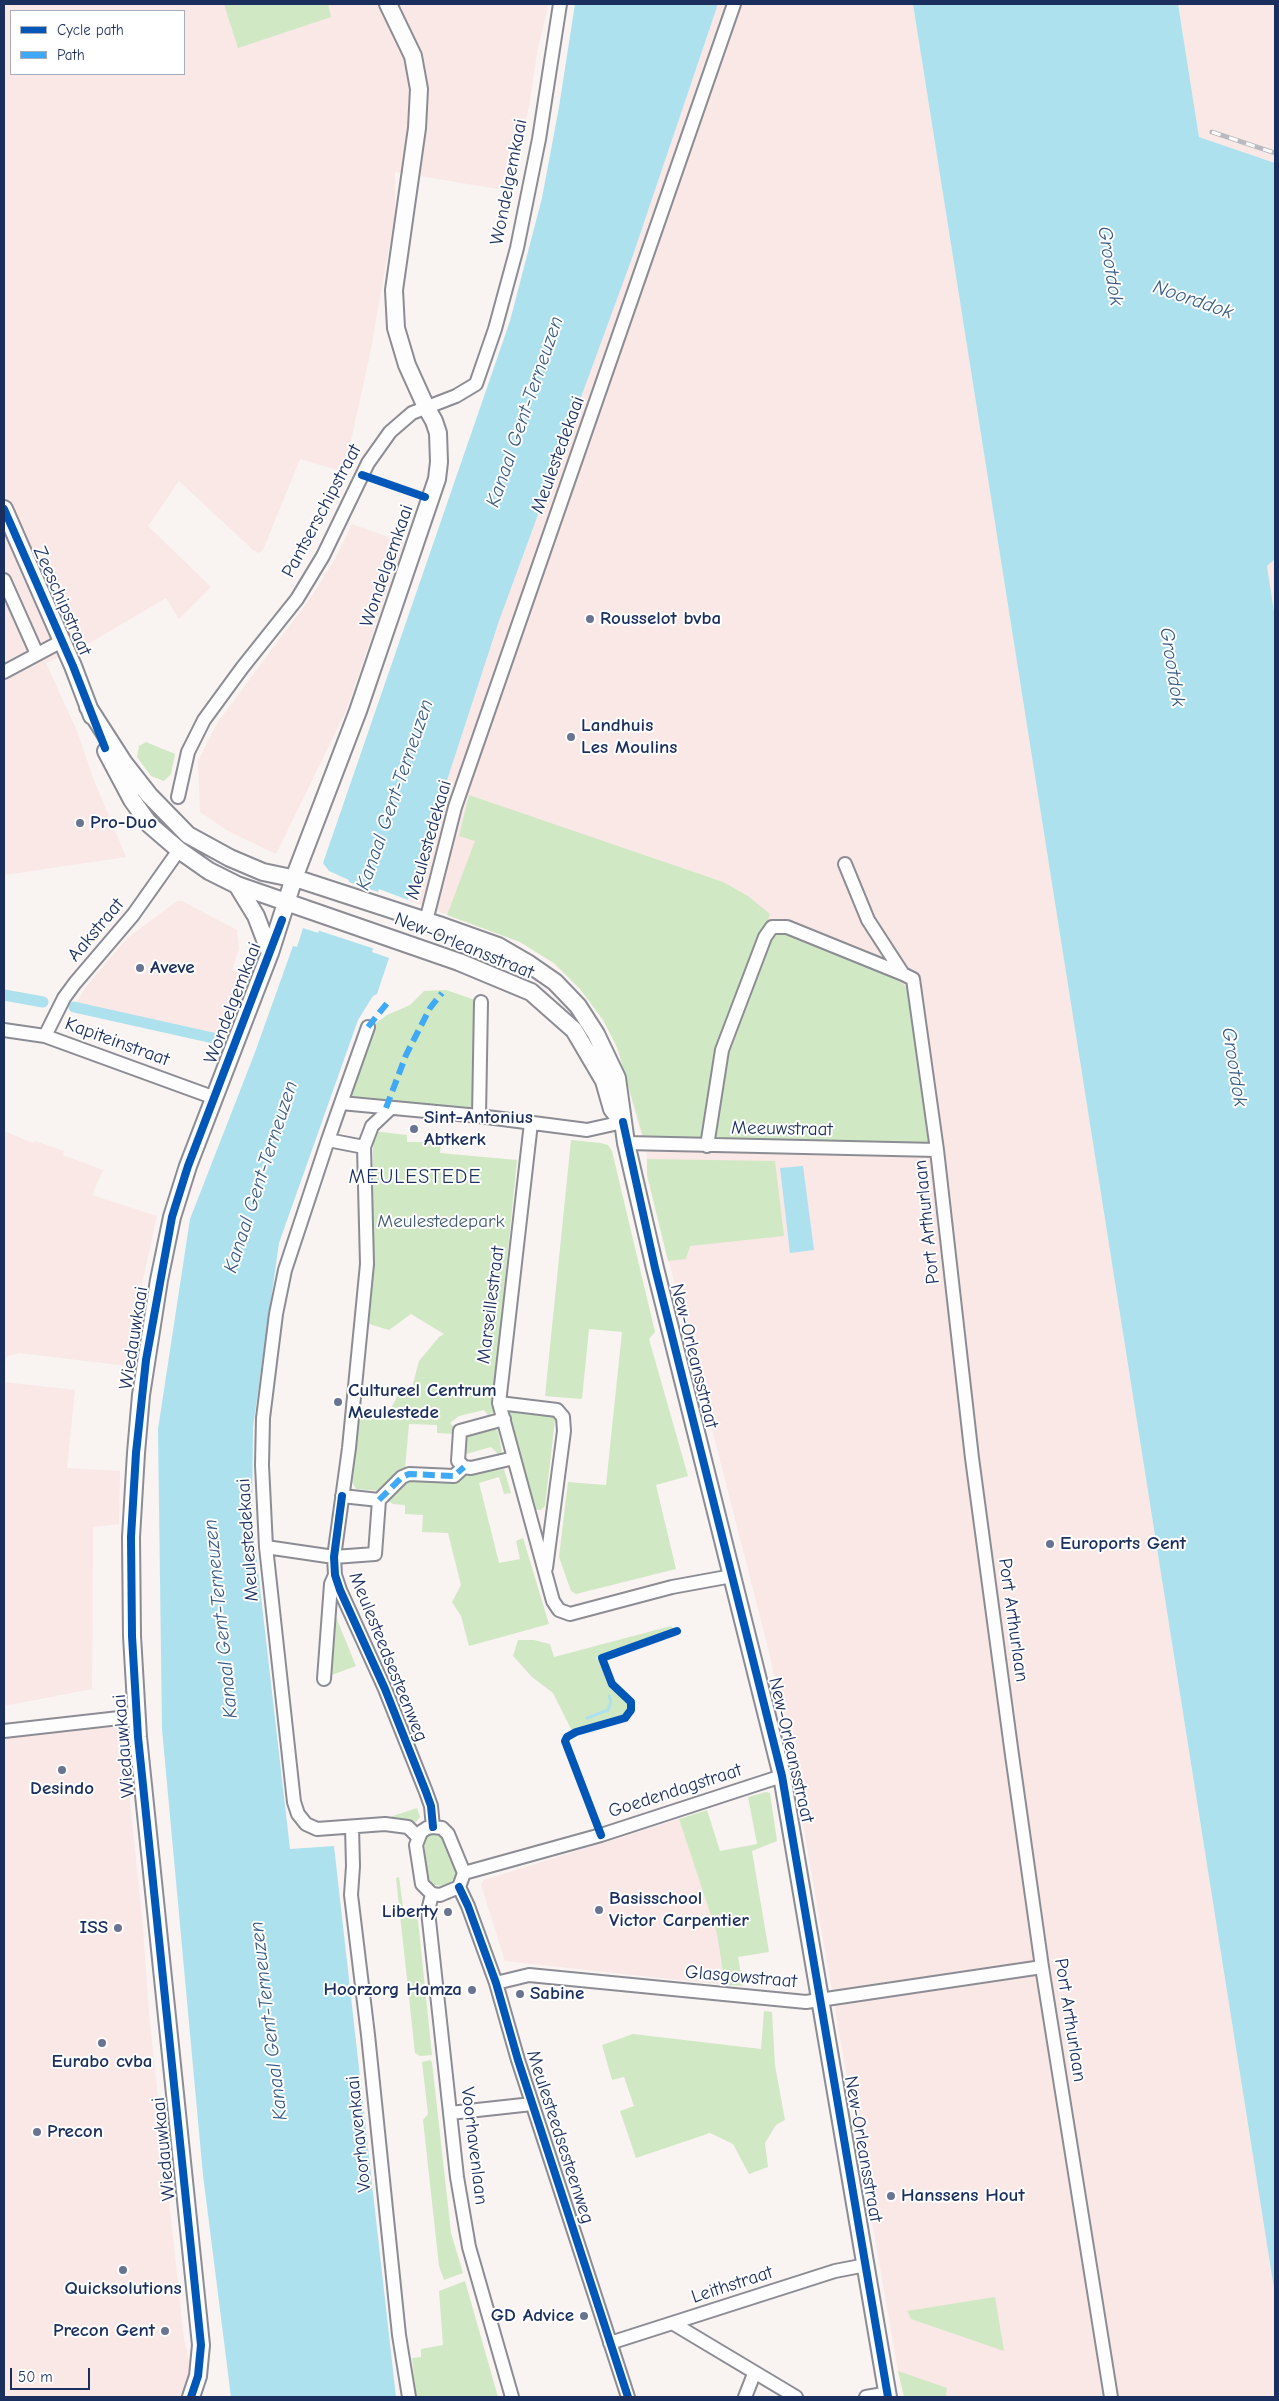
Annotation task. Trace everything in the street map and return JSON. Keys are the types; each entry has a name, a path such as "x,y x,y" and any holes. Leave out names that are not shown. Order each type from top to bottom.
{"main road":[{"path":"388,4 413,56 419,80 417,128 396,271 394,308 401,349 426,408"},
{"name":"Wondelgemkaai","path":"215,1098 270,953 294,878 358,711 437,479 440,454 438,433 434,421 426,408"},
{"name":"Zeeschipstraat","path":"4,509 62,641 105,748 132,800 150,825 179,850 209,871 237,885 286,903"},
{"name":"Zeeschipstraat","path":"88,707 129,769 149,795 188,835 230,858 263,872 294,878"},
{"name":"New-Orleansstraat","path":"294,878 498,946 529,964 555,982 578,1006 600,1042 617,1078 626,1143 782,1776 889,2396"},
{"path":"237,885 256,916 270,953"},
{"name":"New-Orleansstraat","path":"286,903 400,940 515,984 547,1004 574,1030 590,1054 604,1081 612,1109 623,1122"},
{"name":"Wiedauwkaai","path":"191,2397 198,2376 201,2345 137,1716 132,1636 131,1537 141,1395 159,1280 172,1217 188,1166 215,1098"}],"street":[{"name":"Wondelgemkaai","path":"426,408 456,396 476,384 495,329 517,248 539,139 560,4"},
{"name":"Meulestedekaai","path":"426,921 455,807 734,4"},
{"name":"Pantserschipstraat","path":"178,797 188,752 204,720 242,668 297,599 323,556 368,462 390,432 412,413 426,408"},
{"path":"4,580 37,654"},
{"path":"4,672 62,641"},
{"name":"Aakstraat","path":"45,1036 64,998 133,915 179,850"},
{"name":"Port Arthurlaan","path":"845,864 868,920 904,974 913,979 937,1150 972,1458 1042,1967 1111,2397"},
{"path":"707,1146 722,1050 765,937 772,927 787,927 904,974"},
{"path":"480,1116 482,1002"},
{"path":"368,1027 341,1103 480,1116 587,1130 623,1122"},
{"name":"Kapiteinstraat","path":"4,1030 45,1036 215,1098"},
{"name":"Meulestedekaai","path":"341,1103 287,1262 276,1314 263,1418 262,1465 266,1547 294,1802 298,1814 306,1824 317,1829 353,1830 385,1824 402,1825 408,1827 418,1837"},
{"path":"328,1140 364,1147 372,1126 389,1108"},
{"name":"Marseillestraat","path":"531,1123 499,1403 553,1601 559,1610 570,1614 672,1587 732,1576"},
{"name":"Meeuwstraat","path":"626,1143 937,1150"},
{"name":"Meulesteedsesteenweg","path":"364,1147 367,1264 349,1448 334,1557 335,1575 385,1689 428,1799 433,1827"},
{"name":"Marseillestraat","path":"499,1403 557,1410 563,1417 564,1431 546,1573"},
{"path":"504,1419 460,1431 458,1461 464,1467 471,1468 514,1458"},
{"path":"266,1547 334,1557 375,1554 378,1500 402,1477 409,1474 454,1476 464,1467"},
{"path":"342,1496 378,1500"},
{"path":"531,1520 545,1521 554,1516"},
{"name":"Meulesteedsesteenweg","path":"324,1679 330,1584 335,1575"},
{"path":"4,1731 137,1716"},
{"name":"Goedendagstraat","path":"464,1873 601,1835 782,1776"},
{"path":"433,1827 442,1828 448,1834 464,1873 459,1887 440,1895 432,1894 422,1884 419,1877 416,1845 418,1837 427,1828 433,1827"},
{"name":"Voorhavenkaai","path":"353,1830 352,1903 368,2035 399,2334 409,2397"},
{"name":"Meulesteedsesteenweg","path":"459,1887 468,1906 496,1983 532,2104 628,2397"},
{"name":"Voorhavenlaan","path":"432,1894 428,1911 457,2177 469,2248 512,2397"},
{"name":"Glasgowstraat","path":"496,1983 529,1975 806,2002 1042,1967"},
{"path":"450,2113 532,2104"},
{"name":"Leithstraat","path":"610,2343 835,2271 866,2265"},
{"path":"674,2324 754,2374 796,2397"},
{"path":"745,2397 754,2374"},
{"path":"866,2397 889,2396"}],"shaded area":[{"path":"4,4 549,4 538,47 529,106 510,191 395,172 395,214 369,359 344,472 300,459 263,550 259,553 253,550 179,481 148,526 211,587 179,619 166,598 81,648 46,663 77,731 93,778 126,857 4,875"},
{"path":"718,4 913,4 1275,2295 1275,2397 904,2397 792,1761 769,1652 647,1175 647,1155 617,1047 603,1019 580,989 553,963 520,942 408,900 499,621 631,261"},
{"path":"1178,4 1275,4 1275,163 1199,137"},
{"path":"352,524 404,543 346,711 276,854 228,831 200,812 198,761 218,722 314,593 335,559"},
{"path":"1275,559 1275,618 1267,566"},
{"path":"177,901 182,901 237,930 239,949 232,970 245,975 243,988 231,1024 224,1035 76,1004 85,988 129,937"},
{"path":"4,1131 33,1143 35,1141 64,1151 63,1155 103,1170 92,1195 157,1216 137,1307 128,1366 19,1353 6,1357 4,1382"},
{"path":"4,1382 75,1390 67,1468 120,1471 119,1524 93,1527 92,1689 4,1706"},
{"path":"122,1723 143,1928 149,2014 184,2340 199,2397 4,2397 4,1735"},
{"name":"Basisschool Victor Carpentier","path":"679,1819 717,1934 725,1985 505,1961 481,1885 484,1880"}],"green space":[{"path":"224,4 328,4 331,17 238,48"},
{"path":"146,742 175,754 171,774 164,781 151,776 137,757 139,746"},
{"path":"469,795 723,882 748,896 770,914 717,1050 703,1140 643,1137 617,1047 603,1020 580,989 554,963 520,942 447,915 475,841 459,836"},
{"path":"783,932 893,977 907,987 928,1143 716,1140 728,1048 773,935"},
{"path":"446,990 475,1000 475,1112 349,1099 369,1028 387,1015 410,1005 424,991"},
{"name":"Meulestedepark","path":"373,1131 407,1135 407,1142 441,1142 440,1153 517,1160 493,1401 495,1411 488,1415 484,1410 459,1416 450,1423 455,1428 453,1434 437,1433 437,1425 409,1424 405,1469 381,1491 356,1489 352,1482 361,1408 389,1412 398,1395 410,1395 419,1361 439,1337 444,1334 411,1314 389,1330 369,1324 373,1242"},
{"path":"571,1140 601,1143 608,1145 612,1151 655,1332 649,1339 688,1476 656,1485 676,1569 576,1594 571,1591 559,1557 568,1482 606,1485 622,1332 589,1329 582,1399 545,1396"},
{"path":"647,1159 775,1161 784,1236 690,1246 686,1259 668,1261 647,1175"},
{"path":"515,1408 552,1413 555,1420 545,1506 541,1510 531,1509 507,1412"},
{"path":"494,1429 498,1431 502,1451 499,1455 491,1447 466,1454 467,1436"},
{"path":"504,1469 511,1493 504,1494 499,1477 479,1483 499,1563 520,1559 516,1541 523,1538 549,1624 469,1646 461,1616 452,1602 461,1585 448,1533 422,1532 423,1515 405,1514 405,1505 393,1504 387,1500 410,1477 449,1479"},
{"path":"334,1612 356,1666 329,1676"},
{"path":"671,1626 674,1629 596,1658 600,1662 608,1682 627,1702 629,1711 625,1715 572,1731 553,1693 532,1677 513,1656 518,1640 534,1640 550,1644 554,1657"},
{"path":"766,1792 770,1793 777,1841 752,1851 769,1952 738,1957 743,1986 725,1985 717,1934 679,1819 707,1810 720,1851 757,1844 748,1797"},
{"path":"417,1808 420,1817 416,1822 396,1820 390,1817"},
{"path":"434,1833 443,1838 456,1869 455,1878 446,1886 433,1885 427,1876 424,1842 429,1834"},
{"path":"399,1877 404,1914 418,1920 432,2055 420,2056 415,2053 396,1878"},
{"path":"764,2011 772,2012 775,2065 785,2120 776,2125 765,2143 768,2167 749,2174 733,2144 710,2133 636,2158 620,2111 634,2106 624,2077 612,2080 602,2045 633,2034 761,2049"},
{"path":"430,2060 432,2062 451,2233 463,2273 444,2280 439,2266 423,2120 428,2114 422,2062"},
{"path":"465,2281 498,2397 416,2397 412,2358 421,2357 421,2349 443,2345 439,2291"},
{"path":"995,2297 1004,2351 911,2319 907,2311"},
{"path":"898,2371 947,2388 946,2397 904,2397"}],"water":[{"name":"Kanaal Gent-Terneuzen","path":"575,4 718,4 631,261 499,621 408,900 379,889 362,940 374,945 372,952 389,958 377,994 373,996 358,1020 279,1243 253,1427 252,1518 290,1849 334,1846 396,2397 231,2397 203,2175 162,1729 158,1429 190,1219 254,1055 293,946 297,947 303,928 318,933 320,927 331,930 349,880 329,871 323,863 510,321 542,198"},
{"path":"913,4 1178,4 1199,137 1275,163 1275,559 1267,566 1275,618 1275,2295"},
{"path":"803,1166 814,1250 790,1253 780,1168"}],"pier":[{"path":"346,881 381,893 365,939 376,943 375,949 317,930 319,924 329,927"}],"waterway":[{"path":"4,995 43,1002"},
{"path":"74,1007 213,1038"},
{"path":"587,1718 608,1710 611,1702 609,1696"}],"railway":[{"path":"1212,132 1275,153"}],"marked path":[{"path":"386,1108 406,1055 430,1008 442,993"},
{"path":"368,1027 388,1002"},
{"path":"379,1500 402,1477 409,1474 454,1476 464,1467"}],"cycle path":[{"path":"362,475 425,497"},
{"path":"4,509 73,666 105,748"},
{"path":"191,2397 198,2376 201,2345 138,1737 132,1636 131,1537 136,1453 146,1360 172,1217 188,1166 282,920"},
{"path":"623,1122 655,1268 782,1776 888,2397"},
{"path":"342,1496 334,1557 335,1575 385,1689 426,1792 431,1806 433,1827"},
{"path":"601,1835 565,1741 567,1737 576,1732 625,1718 631,1710 631,1702 612,1684 602,1658 677,1631"},
{"path":"459,1887 468,1906 496,1983 518,2060 628,2397"}],"place":[{"name":"Rousselot bvba","path":"590,619"},
{"name":"Landhuis Les Moulins","path":"571,737"},
{"name":"Pro-Duo","path":"80,823"},
{"name":"Aveve","path":"140,968"},
{"name":"Sint-Antonius Abtkerk","path":"414,1129"},
{"name":"Cultureel Centrum Meulestede","path":"338,1402"},
{"name":"Euroports Gent","path":"1050,1544"},
{"name":"Desindo","path":"62,1770"},
{"name":"Basisschool Victor Carpentier","path":"599,1910"},
{"name":"Liberty","path":"448,1912"},
{"name":"ISS","path":"118,1928"},
{"name":"Hoorzorg Hamza","path":"472,1990"},
{"name":"Sabine","path":"520,1994"},
{"name":"Eurabo cvba","path":"102,2043"},
{"name":"Precon","path":"37,2132"},
{"name":"Hanssens Hout","path":"891,2196"},
{"name":"Quicksolutions","path":"123,2270"},
{"name":"GD Advice","path":"584,2316"},
{"name":"Precon Gent","path":"165,2331"}],"district":[{"name":"MEULESTEDE","path":"415,1177"}],"water label":[{"name":"Grootdok","path":"1110,266"},
{"name":"Noorddok","path":"1193,300"},
{"name":"Grootdok","path":"1172,667"},
{"name":"Grootdok","path":"1234,1067"}]}
